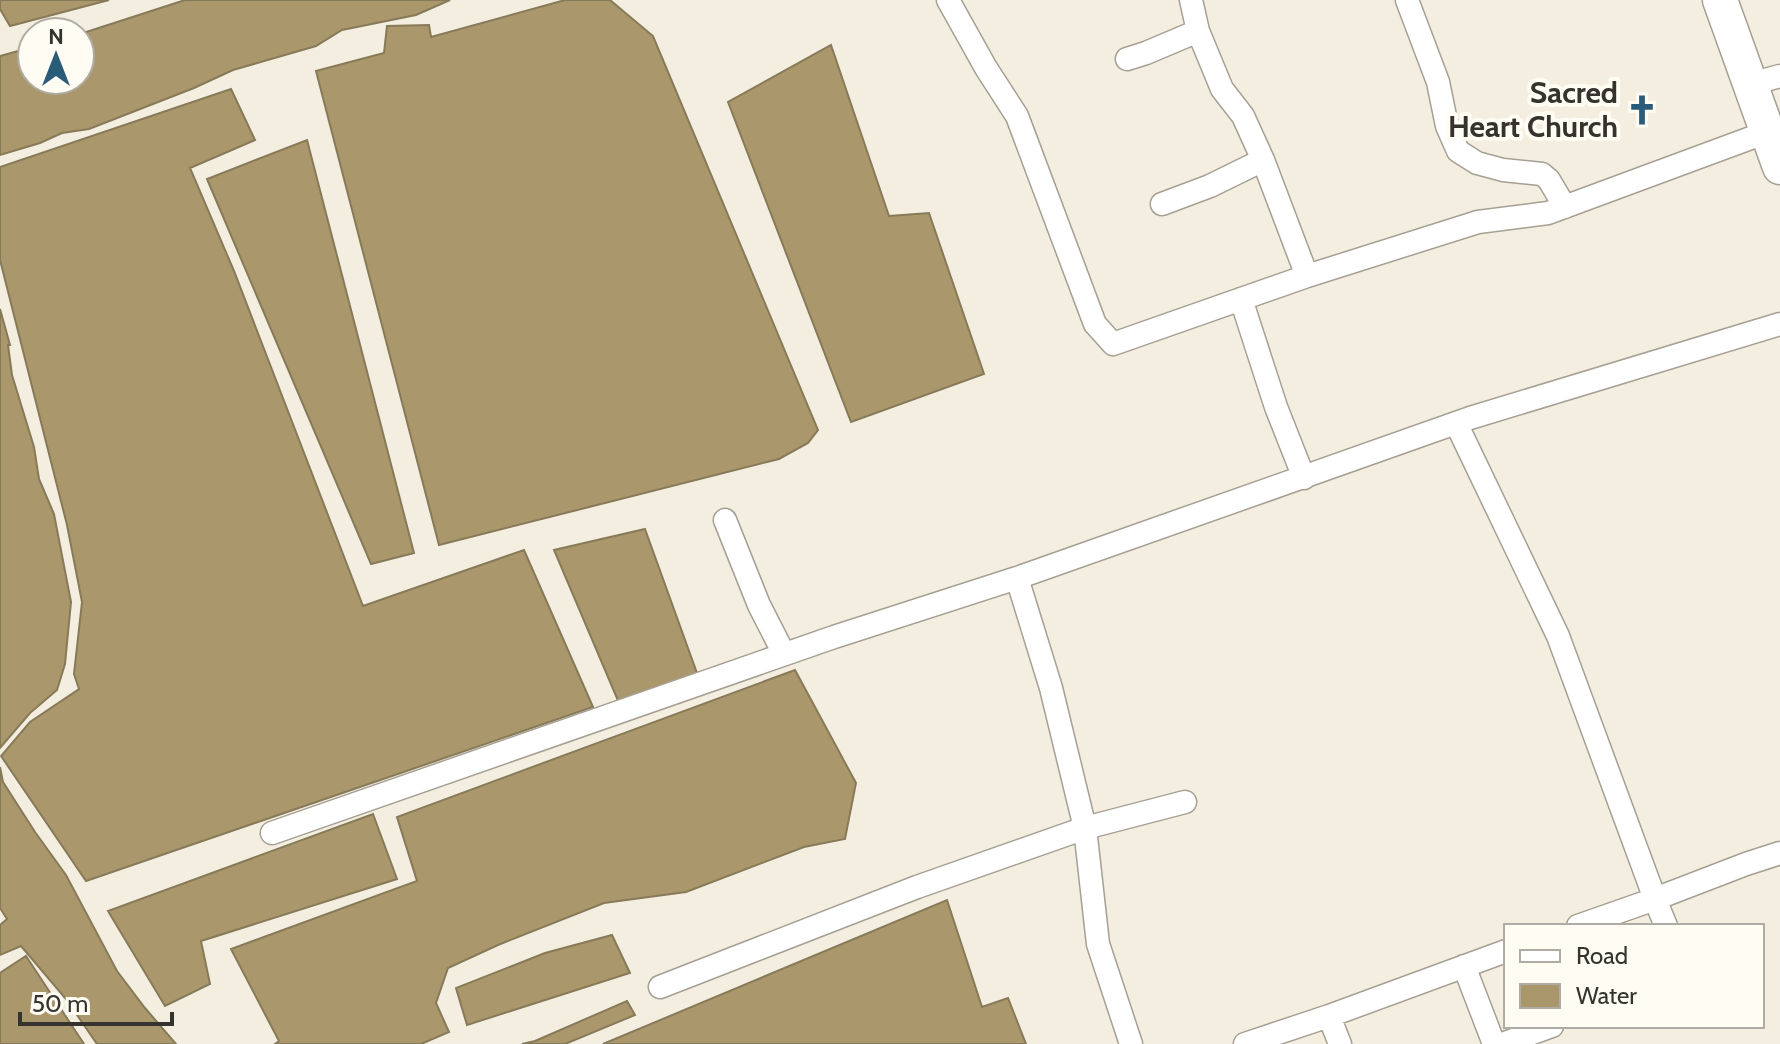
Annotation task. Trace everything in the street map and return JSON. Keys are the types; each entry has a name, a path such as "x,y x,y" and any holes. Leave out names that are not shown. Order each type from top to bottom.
{"main road":[{"path":"1720,0 1765,80 1767,132 1780,167"}],"street":[{"path":"948,0 1017,116 1095,324 1113,344 1307,276 1478,222 1548,213 1767,132"},
{"path":"1191,0 1198,31 1222,89 1243,116 1263,160 1307,276"},
{"path":"1407,0 1438,82 1447,126 1458,151 1477,163 1503,170 1542,174 1565,207"},
{"path":"1127,59 1198,31"},
{"path":"1162,204 1210,186 1263,160"},
{"path":"1241,299 1304,478"},
{"path":"272,833 784,654 1017,578 1456,423 1780,324"},
{"path":"1456,423 1558,636 1665,924"},
{"path":"725,520 759,605 784,654"},
{"path":"1017,578 1051,688 1085,828 1098,944 1131,1044"},
{"path":"660,987 917,887 1085,828 1185,802"},
{"path":"1584,924 1780,853"},
{"path":"1245,1044 1504,952"},
{"path":"1464,966 1494,1044"},
{"path":"1329,1016 1340,1044"},
{"path":"1502,1044 1546,1028"}],"water":[{"path":"0,0 109,0 48,16 16,16 16,24 10,26 0,9"},
{"path":"185,0 450,0 416,15 342,30 316,46 233,70 89,129 62,133 0,155 0,56 16,52 16,96 96,96 96,29"},
{"path":"565,0 610,0 653,36 818,430 808,443 779,459 439,545 316,71 384,53 387,26 429,25 431,37"},
{"path":"831,45 889,216 929,213 984,374 851,422 728,102"},
{"path":"231,89 255,140 190,168 234,271 363,606 524,550 593,707 86,881 1,756 30,722 79,689 74,674 82,602 67,525 0,260 0,167"},
{"path":"307,140 414,553 371,564 207,179"},
{"path":"0,309 10,345 12,375 34,447 39,479 54,514 71,602 65,664 57,690 30,713 0,748"},
{"path":"645,529 698,676 619,703 554,550"},
{"path":"795,670 856,783 845,839 804,847 686,892 604,903 448,968 436,1003 449,1032 421,1044 275,1044 279,1041 231,949 417,881 397,817"},
{"path":"0,767 3,782 66,875 117,971 176,1044 97,1044 66,999 21,946 0,955 0,925 7,919 0,908"},
{"path":"373,814 397,879 201,941 210,984 165,1006 108,911"},
{"path":"947,900 982,1007 1008,998 1026,1044 603,1044"},
{"path":"612,935 630,973 467,1025 456,988 545,953"},
{"path":"26,956 84,1044 0,1044 0,973"},
{"path":"627,1001 635,1015 565,1044 522,1044 535,1041"}],"place":[{"name":"Sacred Heart Church","path":"1642,110"}]}
